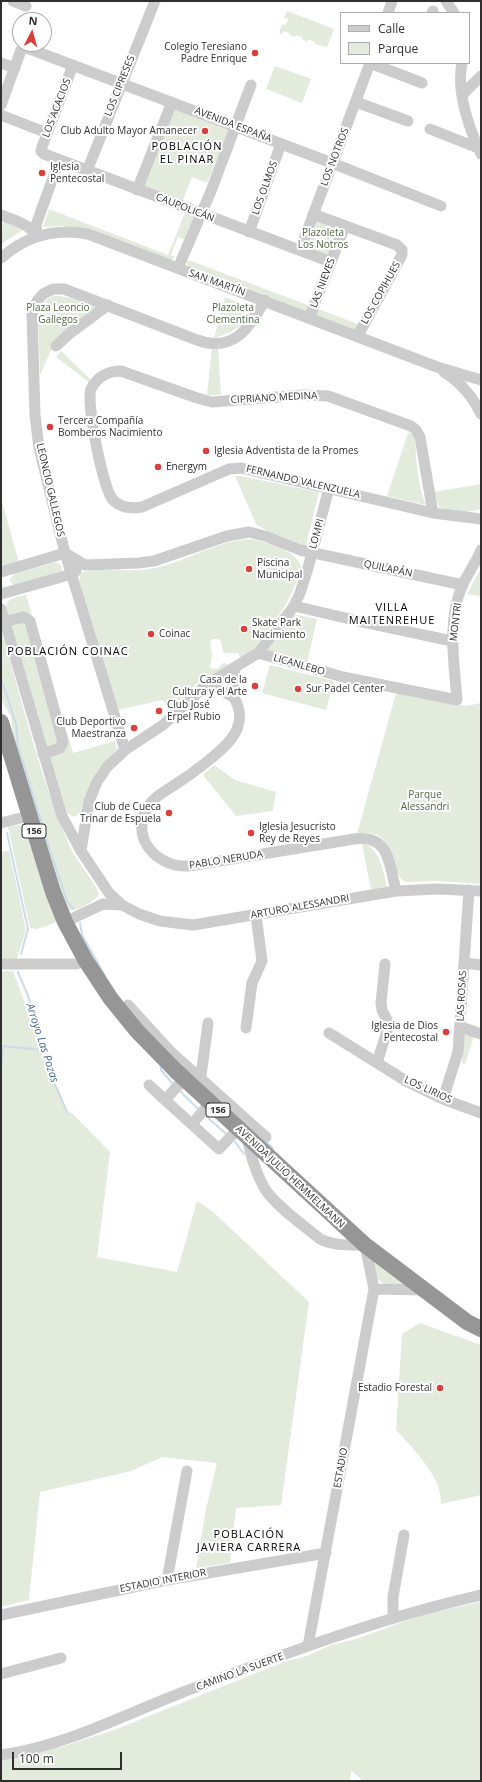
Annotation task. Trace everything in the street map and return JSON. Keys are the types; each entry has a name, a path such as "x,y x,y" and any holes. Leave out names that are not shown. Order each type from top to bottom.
{"highway":[{"name":"AVENIDA JULIO HEMMELMANN","path":"1,722 4,740 53,892 65,922 86,961 111,999 137,1031 192,1081 210,1103 364,1245 439,1299 467,1322 481,1329"},
{"name":"AVENIDA JULIO HEMMELMANN","path":"439,1299 481,1319"}],"street":[{"path":"13,1 26,6"},
{"name":"LOS CIPRESES","path":"87,171 155,1"},
{"path":"388,12 392,1"},
{"path":"446,1 453,12"},
{"name":"AVENIDA ESPAÑA","path":"15,68 24,48 172,102 441,206"},
{"path":"1,63 15,68 1,105"},
{"name":"LOS NOTROS","path":"300,250 370,64"},
{"path":"373,64 422,83"},
{"path":"462,64 460,81 462,95 470,128 480,151"},
{"name":"LOS ACACIOS","path":"41,151 73,65"},
{"path":"462,95 481,76"},
{"path":"178,268 201,214 251,85"},
{"path":"137,190 172,102"},
{"path":"356,102 408,121"},
{"path":"1,115 47,133"},
{"path":"430,129 480,151"},
{"name":"LOS OLMOS","path":"249,232 281,144"},
{"name":"CAUPOLICÁN","path":"41,151 59,161 331,262"},
{"path":"37,236 36,225 59,161"},
{"name":"LOS COPIHUES","path":"313,214 397,245 402,252 402,255 357,337"},
{"path":"1,215 26,225 32,229 37,236"},
{"name":"LAS NIEVES","path":"309,318 345,226"},
{"name":"SAN MARTÍN","path":"1,258 18,245 37,236 62,232 88,234 265,300 437,367 481,380"},
{"name":"LEONCIO GALLEGOS","path":"125,750 65,553 53,509 37,435 32,347 33,310 37,301 44,294 58,288 74,291 197,340 214,345 235,338 244,332 253,321 265,300"},
{"path":"56,346 69,334 108,305"},
{"path":"437,367 458,383 469,394 481,414"},
{"name":"CIPRIANO MEDINA","path":"96,382 102,376 111,372 126,372 212,402 304,394 328,396 411,426 416,430 420,437 433,513"},
{"path":"469,394 471,384 475,381 481,380"},
{"name":"FERNANDO VALENZUELA","path":"96,382 90,394 90,406 105,483 112,498 121,506 131,508 142,507 229,470 241,468 433,513 481,518"},
{"name":"LOMPI","path":"209,682 258,653 294,606 300,593 330,488"},
{"name":"QUILAPÁN","path":"85,564 139,563 154,561 227,536 249,532 265,536 289,547 312,553 463,585"},
{"name":"MONTRI","path":"457,700 452,641 455,614 463,585 481,550"},
{"path":"1,572 65,553 85,564 72,574 1,594"},
{"path":"294,606 452,641"},
{"name":"ARTURO ALESSANDRI","path":"1,610 62,816 81,851 109,893 122,905 150,918 193,926 396,892 437,889 481,891"},
{"path":"4,622 23,617 30,621 63,742 60,748 43,754"},
{"name":"LICANLEBO","path":"258,653 343,677 457,700"},
{"name":"PABLO NERUDA","path":"235,668 233,697 239,714 238,727 232,738 192,773 159,795 147,809 143,821 143,834 151,851 165,862 177,866 189,866 348,840 370,838 380,844 385,852 396,892"},
{"path":"81,851 89,801 97,782 107,767 125,750 163,725 209,682 233,697"},
{"path":"1,823 29,816"},
{"path":"69,829 85,821"},
{"name":"LAS ROSAS","path":"443,1099 458,1052 461,1027 469,890"},
{"path":"103,904 109,893"},
{"name":"ARTURO ALESSANDRI","path":"65,922 103,904 122,905"},
{"path":"246,1028 252,983 262,961 256,915"},
{"path":"1,964 76,964 86,961"},
{"path":"464,963 481,965"},
{"path":"377,1063 388,1027 381,1003 385,964"},
{"path":"128,1005 192,1081 266,1137"},
{"path":"165,1100 201,1076 208,1023"},
{"path":"461,1027 481,1034"},
{"name":"LOS LIRIOS","path":"329,1033 406,1081 443,1099 481,1113"},
{"path":"149,1086 219,1149 243,1133 257,1172 266,1190 277,1202 320,1239 326,1242 344,1245 364,1245"},
{"path":"192,1124 210,1103"},
{"name":"ESTADIO","path":"308,1646 374,1289 364,1245"},
{"path":"374,1289 425,1290"},
{"path":"167,1580 186,1471"},
{"path":"393,1617 393,1597 404,1536"},
{"name":"ESTADIO INTERIOR","path":"1,1615 167,1580 326,1553"},
{"name":"CAMINO LA SUERTE","path":"1,1755 40,1748 82,1734 180,1694 308,1646 393,1617 481,1595"},
{"path":"1,1674 61,1658"}],"green space":[{"path":"287,11 334,29 327,47 314,44 315,42 308,39 307,42 302,39 302,37 289,35 289,33 284,31 282,34 279,33 282,24 286,25 288,19 284,18"},
{"path":"275,66 311,79 302,103 266,89"},
{"path":"175,107 229,129 207,183 192,177 181,205 142,189"},
{"path":"49,209 168,255 185,213 195,217 186,240 178,237 171,255 175,257 171,261 81,228 62,226 43,227"},
{"name":"Plazoleta Los Notros","path":"315,219 342,229 330,257 304,247"},
{"path":"4,221 23,230 1,244 1,228"},
{"path":"187,261 191,261 363,326 360,332 188,266"},
{"name":"Plaza Leoncio Gallegos","path":"53,296 81,301 97,308 52,348 40,375 38,316 46,300"},
{"name":"Plazoleta Clementina","path":"225,297 254,309 242,325 214,338"},
{"path":"212,348 218,348 221,395 207,395"},
{"path":"61,351 91,380 90,383 56,357"},
{"path":"408,433 415,435 419,480 426,505 387,496"},
{"path":"235,476 319,492 306,546 277,537 256,524"},
{"path":"481,484 481,509 460,512 450,511 439,507 434,492"},
{"path":"1,498 19,563 1,568"},
{"path":"248,539 279,547 293,556 301,566 287,603 248,656 241,660 238,653 223,653 221,641 218,639 213,639 210,642 212,655 210,668 218,669 223,663 227,664 229,667 201,679 170,712 163,700 117,710 81,588 80,578 82,572 155,568 224,544"},
{"path":"56,562 61,565 62,571 16,585 11,583 10,580 14,574"},
{"path":"481,568 481,596 467,594"},
{"path":"26,595 73,753 115,741 117,749 109,758 82,812 74,817 67,813 6,608 10,600"},
{"path":"294,614 317,619 307,663 264,652"},
{"path":"1,630 50,796 71,849 98,891 99,895 81,908 69,910 65,905 14,741 11,717 1,699"},
{"name":"Sur Padel Center","path":"270,665 334,681 326,710 262,693"},
{"name":"Parque Alessandri","path":"396,693 466,706 481,703 481,884 437,881 405,882 399,876 395,868 386,842 380,836 370,833 357,834"},
{"path":"214,765 235,780 276,792 273,811 236,816 203,775"},
{"path":"19,825 25,826 57,922 37,929 30,928 8,827"},
{"path":"362,844 373,849 377,854 387,887 371,890"},
{"path":"9,850 26,930 17,959 1,959 1,852"},
{"path":"1,971 13,971 67,1115 71,1112 110,1152 97,1257 177,1272 197,1201 212,1211 309,1302 281,1505 236,1508 230,1563 196,1568 206,1509 217,1463 162,1457 131,1471 40,1492 29,1600 1,1607"},
{"path":"467,1033 474,1036 465,1064 462,1063 463,1037"},
{"path":"369,1256 411,1284 384,1284 375,1277"},
{"name":"Estadio Forestal","path":"420,1323 481,1345 481,1495 441,1504 439,1489 432,1474 414,1449 396,1430 402,1334"},
{"path":"481,1602 481,1781 363,1781 351,1770 350,1781 1,1781 1,1761 67,1745 114,1730 286,1661 307,1656 331,1645 356,1639 424,1614"}],"waterway":[{"path":"1,678 16,724 18,746 49,847 67,901 73,909"},
{"name":"Arroyo Las Pozas","path":"7,833 28,929 21,954"},
{"path":"80,923 82,935 105,976"},
{"name":"Arroyo Las Pozas","path":"18,972 28,996 50,1073 68,1114"},
{"path":"1,1068 3,1046 43,1050"},
{"path":"161,1066 161,1070 172,1083"},
{"path":"181,1092 197,1108"},
{"path":"207,1117 225,1133"},
{"path":"265,1141 273,1148"},
{"path":"235,1142 244,1154"}],"place":[{"name":"Colegio Teresiano Padre Enrique","path":"255,53"},
{"name":"Club Adulto Mayor Amanecer","path":"205,131"},
{"name":"Iglesia Pentecostal","path":"42,173"},
{"name":"Tercera Compañía Bomberos Nacimiento","path":"50,427"},
{"name":"Iglesia Adventista de la Promes","path":"206,451"},
{"name":"Energym","path":"158,467"},
{"name":"Piscina Municipal","path":"249,569"},
{"name":"Skate Park Nacimiento","path":"244,629"},
{"name":"Coinac","path":"151,634"},
{"name":"Casa de la Cultura y el Arte","path":"255,686"},
{"name":"Sur Padel Center","path":"298,689"},
{"name":"Club José Erpel Rubio","path":"159,711"},
{"name":"Club Deportivo Maestranza","path":"134,728"},
{"name":"Club de Cueca Trinar de Espuela","path":"169,813"},
{"name":"Iglesia Jesucristo Rey de Reyes","path":"251,833"},
{"name":"Iglesia de Dios Pentecostal","path":"446,1032"},
{"name":"Estadio Forestal","path":"440,1388"}],"district":[{"name":"POBLACIÓN EL PINAR","path":"187,153"},
{"name":"VILLA MAITENREHUE","path":"392,614"},
{"name":"POBLACIÓN COINAC","path":"68,652"},
{"name":"POBLACIÓN JAVIERA CARRERA","path":"249,1541"}]}
